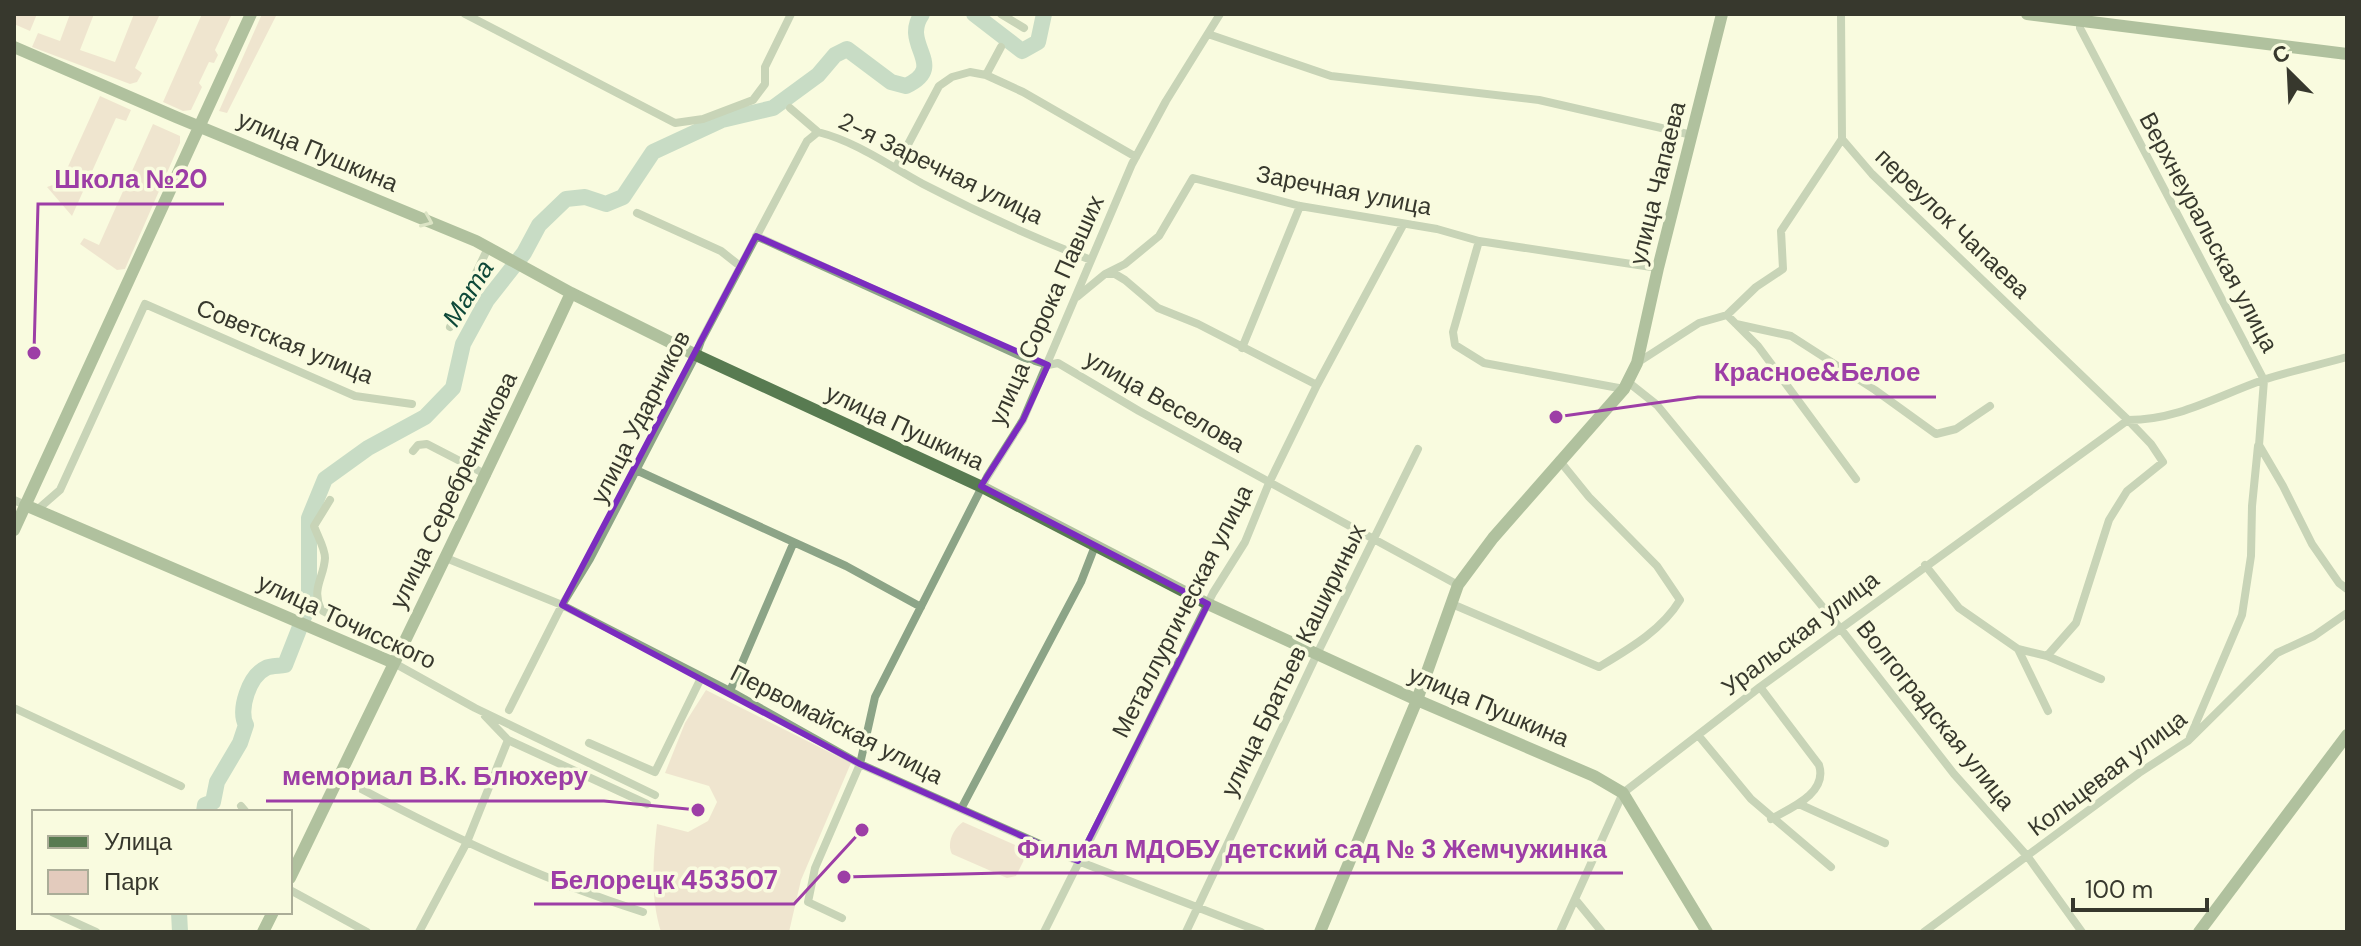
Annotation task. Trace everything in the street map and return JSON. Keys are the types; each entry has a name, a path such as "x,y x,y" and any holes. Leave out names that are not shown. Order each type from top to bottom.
{"street":[{"path":"14,530 251,14"},
{"path":"465,14 675,123 703,119 753,100 765,84 765,67 791,14"},
{"path":"1001,14 1024,28"},
{"name":"улица Сорока Павших","path":"842,918 808,902 809,888 860,764 875,697 982,487 1023,420 1136,157 1166,101 1220,14"},
{"name":"улица Чапаева","path":"1320,932 1417,700 1458,585 1493,538 1626,386 1637,363 1722,14"},
{"path":"1637,363 1699,323 1727,315 1756,287 1783,269 1781,231 1842,139 1841,14"},
{"path":"2027,14 2347,54"},
{"name":"Верхнеуральская улица","path":"2080,20 2080,28 2264,380 2259,445"},
{"path":"1208,34 1331,76 1539,100 1692,135"},
{"name":"улица Пушкина","path":"14,47 488,248 696,355 982,487 1208,604 1417,700 1594,776 1623,793 1707,932"},
{"path":"986,75 1001,47"},
{"path":"896,167 939,86 952,77 970,72 986,75 1047,105 1136,157"},
{"name":"2-я Заречная улица","path":"790,108 818,132 866,150 964,205 1091,260"},
{"name":"2-я Заречная улица","path":"807,141 818,132"},
{"name":"переулок Чапаева","path":"1842,139 1872,174 2128,420"},
{"name":"улица Ударников","path":"509,710 807,141"},
{"name":"Заречная улица","path":"1075,298 1159,236 1193,178 1300,206 1437,229 1479,241 1658,268"},
{"path":"1242,348 1300,206"},
{"path":"637,213 721,251 740,266"},
{"name":"Металлургическая улица","path":"1044,932 1208,604 1245,542 1269,483 1317,385 1403,225"},
{"name":"улица Веселова","path":"756,236 1025,358 1048,365 1058,363 1269,483 1458,585"},
{"path":"1479,241 1453,332 1455,345 1484,363 1626,386"},
{"path":"450,327 488,248"},
{"path":"1105,274 1115,274 1158,308 1198,324 1317,385"},
{"name":"улица Серебренникова","path":"294,860 339,777 487,475 571,293"},
{"name":"Советская улица","path":"26,505 60,490 145,304 355,396 412,404"},
{"path":"1727,315 1758,346 1856,479"},
{"path":"1736,324 1791,336 1936,434 1956,429 1990,406"},
{"name":"Уральская улица","path":"1560,932 1623,793 1925,565 2128,420 2154,420 2206,404 2264,380 2347,357"},
{"name":"Волгоградская улица","path":"1626,386 1639,389 1657,405 1840,628 1954,774 2028,857 2082,932"},
{"path":"2047,656 2076,623 2109,520 2127,491 2163,462 2128,420"},
{"path":"413,451 418,445 427,444 487,475"},
{"path":"2259,445 2312,544 2339,583 2347,589"},
{"path":"2188,741 2242,615 2251,556 2252,506 2259,445"},
{"name":"улица Братьев Кашириных","path":"1186,932 1372,539 1418,449"},
{"path":"1452,604 1599,667 1635,645 1671,616 1680,600 1657,566 1589,497 1559,460"},
{"path":"636,470 846,566 921,607"},
{"path":"330,500 314,526 325,557 318,580 317,600 321,610 396,657"},
{"name":"улица Точисского","path":"26,505 282,615 396,657 475,708 655,795"},
{"path":"730,691 793,544"},
{"path":"961,809 1081,582 1095,546"},
{"name":"Первомайская улица","path":"446,558 562,605 730,691 860,764 1078,861 1261,932"},
{"path":"1925,565 1959,608 2018,649 2047,656 2101,679"},
{"name":"Кольцевая улица","path":"1924,932 2139,773 2188,741 2277,653 2314,636 2347,613"},
{"path":"2018,649 2048,711"},
{"path":"589,743 655,772 701,678"},
{"path":"1760,687 1819,765 1821,772 1815,789 1799,804 1771,819"},
{"path":"14,708 181,786"},
{"path":"475,708 508,740 647,804"},
{"path":"1698,735 1771,819 1831,867"},
{"path":"2199,932 2347,735"},
{"path":"419,932 467,842 508,740"},
{"path":"339,777 431,827 577,891 643,912"},
{"path":"1799,804 1885,843"},
{"path":"292,891 367,932"},
{"path":"1575,899 1602,932"},
{"path":"56,914 96,932"},
{"path":"263,932 272,914"}],"highlighted area":[{"path":"756,236 1048,365 1023,420 981,486 1208,604 1078,861 860,764 562,605"}],"green space":[{"path":"14,14 37,14 30,31 14,24"},
{"path":"70,14 94,14 80,50 115,62 134,14 160,14 135,68 142,73 137,82 130,84 32,47 38,33 60,41"},
{"path":"202,14 238,14 231,16 215,50 218,55 214,63 209,62 191,110 183,111 163,102"},
{"path":"262,14 277,14 227,113 219,111"},
{"path":"100,96 131,110 126,121 116,118 72,216 47,187 61,182"},
{"path":"153,124 180,136 180,143 125,269 117,270 80,244 84,238 99,245"},
{"path":"706,690 851,763 801,880 789,932 661,932 654,892 657,824 688,832 708,821 717,802 709,786 665,773 685,723"},
{"path":"963,822 1022,848 1026,856 1016,876 1007,878 952,854 952,836"}],"waterway":[{"name":"Мата","path":"204,810 205,805 213,802 217,782 240,743 246,725 244,702 250,686 266,668 285,665 309,604 309,518 325,479 368,448 425,417 453,388 463,344 487,300 524,253 539,225 566,199 585,197 606,204 623,197 653,152 722,120 773,108 818,75 835,55 847,49 891,82 906,86 924,71 916,36 922,14"},
{"name":"Мата","path":"974,14 1022,51 1038,42 1044,14"},
{"name":"Мата","path":"179,914 180,932"}],"place":[{"name":"Школа №20","path":"34,353"},
{"name":"Красное&Белое","path":"1556,417"},
{"name":"мемориал В.К. Блюхеру","path":"698,810"},
{"name":"Белорецк 453507","path":"862,830"},
{"name":"Филиал МДОБУ детский сад № 3 Жемчужинка","path":"844,877"}]}
